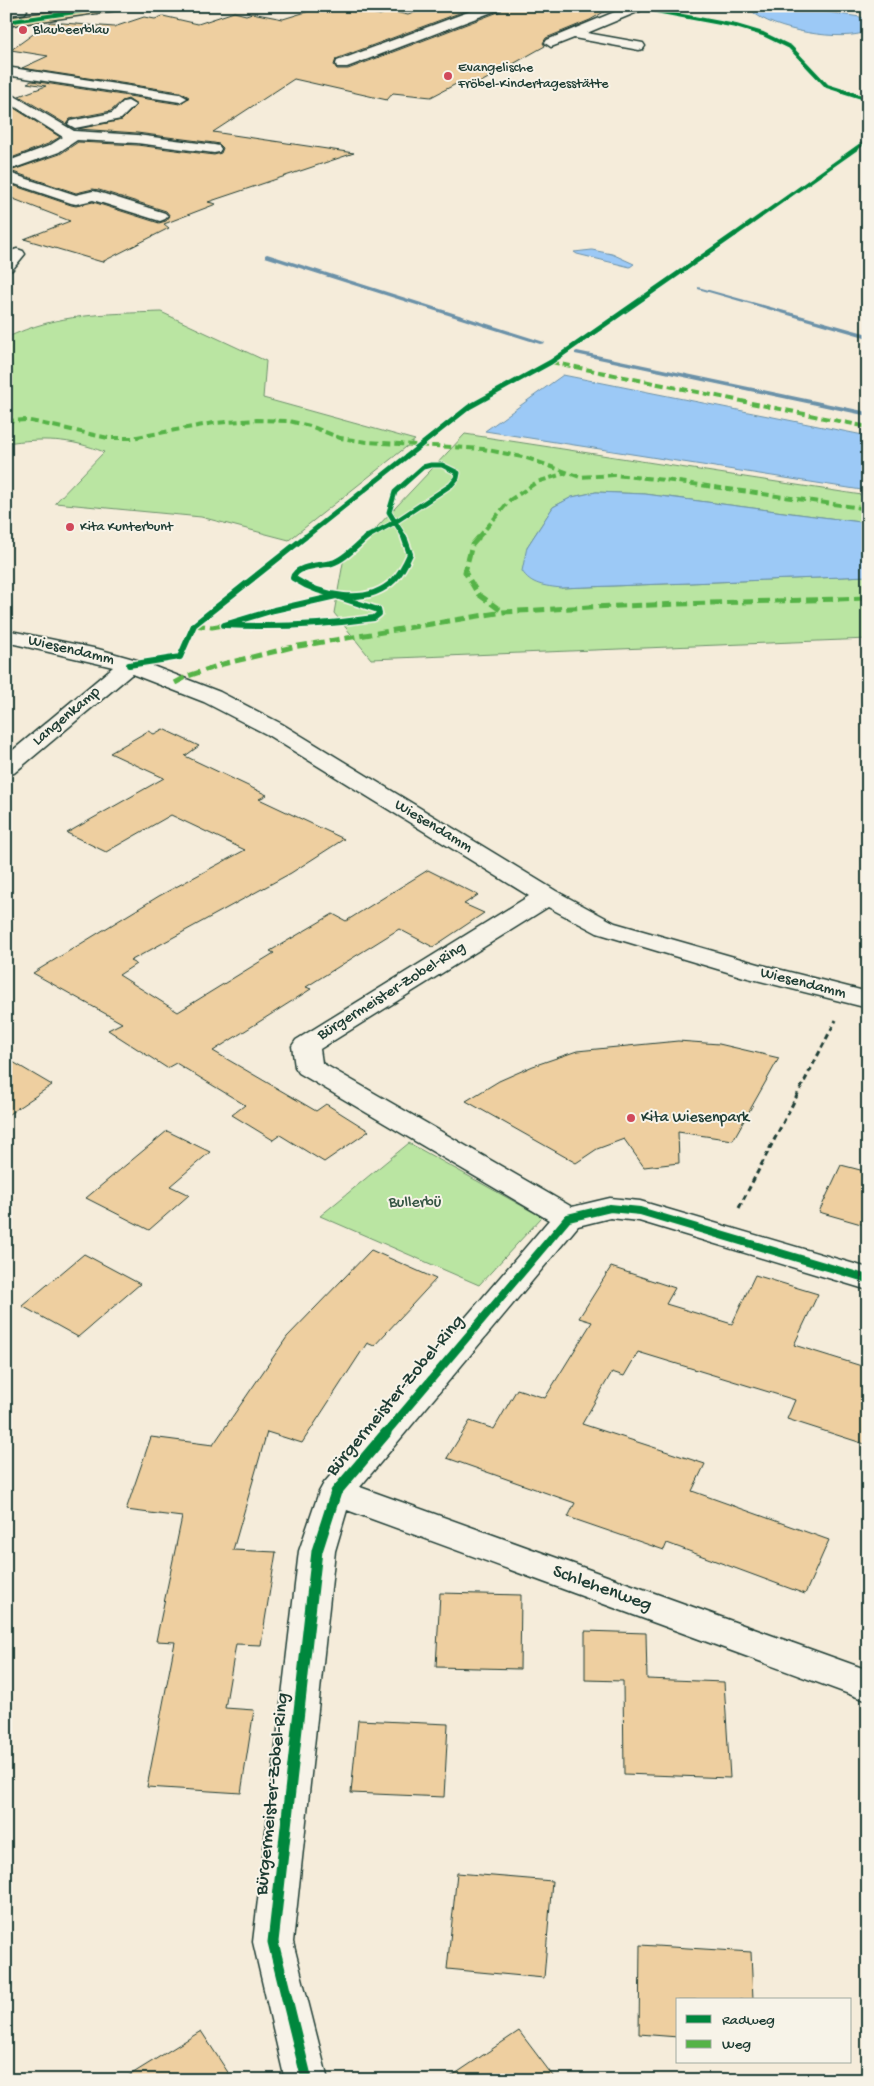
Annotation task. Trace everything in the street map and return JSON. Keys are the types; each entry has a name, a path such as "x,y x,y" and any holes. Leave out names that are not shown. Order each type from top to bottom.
{"main road":[{"path":"6,22 118,6"},
{"path":"6,17 25,8 30,15 41,16"}],"street":[{"path":"342,64 496,6"},
{"path":"551,43 635,7 656,11"},
{"path":"6,11 25,8"},
{"path":"574,34 639,46"},
{"path":"6,71 180,98"},
{"path":"6,95 64,130 72,137 54,149 6,167"},
{"path":"64,130 116,116 128,105"},
{"path":"64,130 214,149"},
{"path":"6,176 76,200 93,195 160,216"},
{"name":"Wiesendamm","path":"6,636 98,656 129,665 212,698 274,729 547,896 606,928 753,971 858,998"},
{"name":"Langenkamp","path":"6,768 129,665"},
{"name":"Bürgermeister-Zobel-Ring","path":"307,2080 273,1942 317,1551 336,1492 568,1218 309,1067 306,1046 547,896"},
{"path":"568,1218 610,1208 640,1211 868,1279"},
{"name":"Schlehenweg","path":"336,1492 868,1686"}],"path":[{"path":"725,1237 858,998"}],"green space":[{"path":"161,312 266,361 263,398 415,440 289,540 201,517 55,503 104,452 79,444 56,440 6,443 6,338 25,330 63,319 82,316"},
{"path":"465,434 868,496 868,523 645,494 596,492 572,497 553,507 527,547 561,588 868,576 868,639 371,659 334,613 343,563"},
{"name":"Bullerbü","path":"409,1143 542,1217 479,1285 320,1216"}],"water":[{"path":"758,6 787,6 860,17 868,19 868,31 842,36 808,33 790,29 761,18 752,11"},
{"path":"592,250 612,254 634,264 630,267 574,252"},
{"path":"563,375 868,436 868,491 485,431"},
{"path":"596,492 645,494 868,523 868,576 561,588 534,582 526,576 522,571 527,547 553,507 572,497"}],"building":[{"path":"326,6 339,6 380,15 390,11 408,15 431,6 478,6 336,59 334,65 337,69 348,69 501,11 504,6 614,6 590,20 546,38 543,43 545,46 474,86 456,84 431,97 393,93 387,100 294,79 213,132 354,153 208,202 216,204 164,224 169,228 102,262 24,239 70,221 6,196 6,183 71,205 76,206 93,202 159,223 166,221 170,216 166,211 99,190 93,189 76,193 10,171 60,154 78,142 137,145 214,155 221,153 223,148 219,144 214,143 137,133 78,129 122,120 137,105 128,99 122,101 111,111 70,119 66,124 19,96 46,86 27,83 32,81 180,104 189,97 180,92 22,68 48,56 11,50 50,22 114,27 144,17 155,19 163,16 198,24 234,12 246,15 252,13 283,19"},
{"path":"6,103 60,137 48,144 6,160"},
{"path":"163,729 199,746 185,756 267,795 259,799 344,839 291,873 130,961 136,964 119,975 178,1012 274,953 270,951 333,914 346,921 428,870 478,895 464,904 484,913 433,947 399,929 306,987 311,989 213,1051 316,1111 326,1104 369,1131 324,1162 280,1135 273,1140 232,1115 245,1105 176,1063 167,1068 108,1030 122,1023 33,973 159,896 245,850 171,815 106,852 67,833 164,778 110,753 148,731 154,734"},
{"path":"678,1041 719,1044 779,1058 733,1140 678,1132 679,1163 644,1167 624,1139 597,1149 576,1163 466,1101 499,1081 533,1066 577,1051"},
{"path":"6,1058 52,1085 6,1116"},
{"path":"167,1131 210,1152 170,1186 189,1195 149,1230 86,1198"},
{"path":"841,1165 868,1172 868,1226 819,1212"},
{"path":"371,1250 436,1279 374,1346 367,1343 302,1443 267,1432 233,1550 276,1552 261,1645 236,1644 225,1708 254,1710 241,1793 147,1787 175,1642 156,1641 182,1517 126,1510 151,1437 213,1445 287,1337"},
{"path":"84,1254 140,1284 78,1337 22,1306"},
{"path":"611,1267 675,1288 666,1304 732,1324 755,1275 818,1294 794,1345 868,1368 868,1445 787,1419 795,1400 638,1352 624,1376 612,1372 582,1424 705,1464 692,1491 829,1540 805,1594 667,1543 664,1550 568,1517 575,1503 447,1458 470,1421 494,1429 517,1389 545,1398 592,1322 579,1318"},
{"path":"440,1593 521,1595 520,1669 436,1667"},
{"path":"585,1631 646,1633 647,1679 724,1682 730,1778 624,1774 623,1681 585,1680"},
{"path":"358,1720 448,1724 444,1797 351,1793"},
{"path":"457,1873 552,1881 544,1978 447,1969"},
{"path":"640,1945 751,1952 753,1998 676,1998 676,2037 639,2034"},
{"path":"201,2031 233,2080 122,2080"},
{"path":"519,2031 556,2080 446,2080"}],"waterway":[{"path":"267,256 542,343"},
{"path":"700,288 868,336"},
{"path":"577,353 868,414"}],"marked path":[{"path":"551,362 868,427"},
{"path":"6,421 26,420 108,438 132,438 214,423 257,420 289,421 310,426 340,438 367,442 483,449 527,458 580,477 614,475 665,480 868,509"},
{"path":"503,612 478,594 465,572 472,545 510,500 537,482 566,473"},
{"path":"175,683 188,676 223,664 293,647 503,612 589,607 868,598"},
{"path":"194,625 212,627 224,625"}],"cycle path":[{"path":"6,22 118,6"},
{"path":"656,11 736,26 763,34 790,47 827,86 868,99"},
{"path":"129,665 180,657 194,625 469,407 551,362 868,140"},
{"path":"394,522 368,536 335,562 299,570 294,574 293,578 315,590 341,596 368,594 380,590 391,583 400,573 410,554 404,537 395,523 392,517 389,512 395,492 423,467 442,465 458,473 457,478 451,485 394,522"},
{"path":"336,596 378,610 379,614 374,618 318,625 281,627 224,625 274,610 336,596"},
{"path":"307,2080 273,1942 317,1551 336,1492 568,1218 610,1208 640,1211 868,1279"}],"place":[{"name":"Blaubeerblau","path":"23,30"},
{"name":"Evangelische Fröbel-Kindertagesstätte","path":"448,76"},
{"name":"Kita Kunterbunt","path":"70,527"},
{"name":"Kita Wiesenpark","path":"631,1118"}]}
